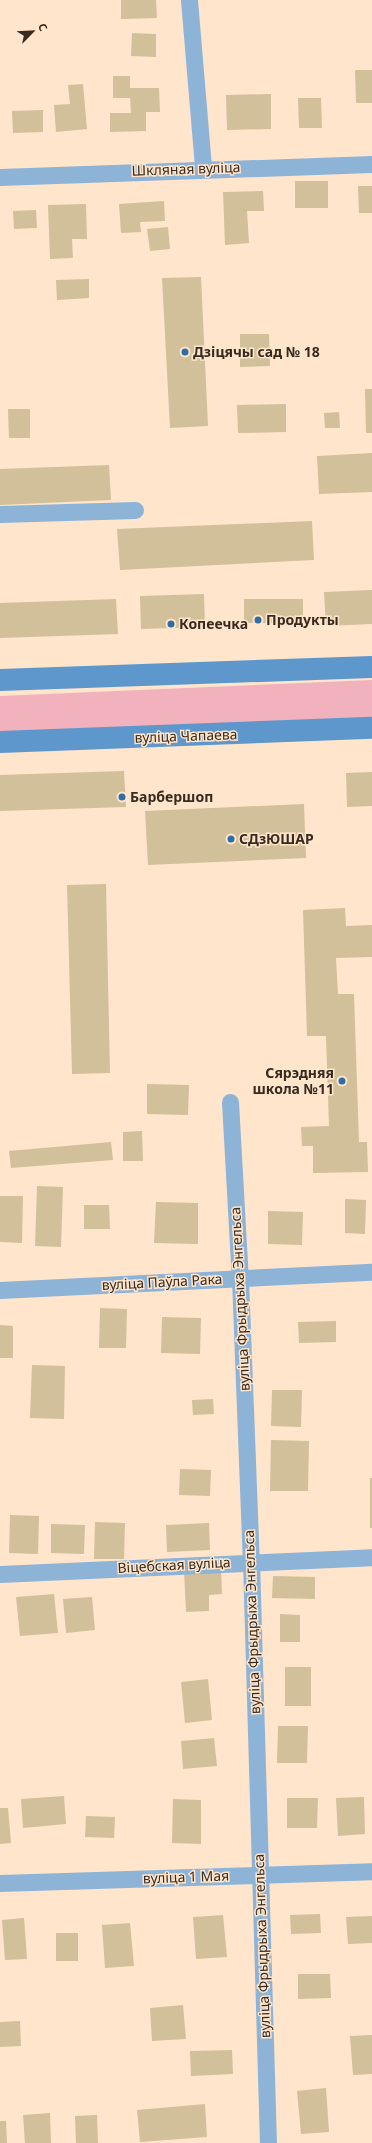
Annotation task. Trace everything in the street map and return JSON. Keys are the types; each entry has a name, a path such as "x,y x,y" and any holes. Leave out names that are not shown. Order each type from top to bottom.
{"main road":[{"path":"0,680 372,667"},
{"name":"вуліца Чапаева","path":"0,742 372,728"}],"street":[{"path":"189,0 203,168"},
{"name":"Шкляная вуліца","path":"0,177 203,168 372,164"},
{"path":"0,514 135,510"},
{"name":"вуліца Фрыдрыха Энгельса","path":"230,1102 240,1278 251,1561 268,2143"},
{"name":"вуліца Паўла Рака","path":"0,1290 372,1272"},
{"name":"Віцебская вуліца","path":"0,1574 251,1561 372,1557"},
{"name":"вуліца 1 Мая","path":"0,1883 372,1871"}],"shaded area":[{"path":"372,680 372,721 0,736 0,696"}],"building":[{"path":"121,0 156,0 157,18 121,19"},
{"path":"132,33 156,34 156,57 131,56"},
{"path":"355,70 372,70 372,103 356,103"},
{"path":"113,76 130,76 130,88 159,88 160,112 146,112 146,131 110,132 110,113 131,113 130,98 113,98"},
{"path":"83,84 87,129 56,132 54,105 70,104 68,85"},
{"path":"271,94 271,129 227,130 226,95"},
{"path":"298,98 321,98 322,128 299,128"},
{"path":"43,110 43,132 13,133 12,111"},
{"path":"295,181 328,181 328,208 295,208"},
{"path":"358,186 372,186 372,213 359,213"},
{"path":"263,191 264,211 247,211 249,243 225,245 223,192"},
{"path":"164,201 165,221 140,222 141,232 121,233 119,204"},
{"path":"86,204 87,239 72,239 73,258 50,259 48,205"},
{"path":"36,210 37,228 14,229 13,211"},
{"path":"168,227 170,249 150,251 147,229"},
{"name":"Дзіцячы сад № 18","path":"201,277 208,426 170,428 162,278"},
{"path":"89,279 89,298 57,300 56,280"},
{"path":"240,334 269,334 270,366 240,367"},
{"path":"365,389 372,389 372,433 366,433"},
{"path":"286,404 286,432 238,433 237,405"},
{"path":"8,409 30,409 30,438 9,438"},
{"path":"339,412 340,428 325,428 324,413"},
{"path":"372,453 372,492 319,494 317,456"},
{"path":"109,465 111,500 0,505 0,469"},
{"path":"312,521 314,560 120,570 117,529"},
{"path":"372,590 372,624 326,626 324,592"},
{"path":"204,594 205,627 141,629 140,596"},
{"path":"116,599 118,634 0,638 0,603"},
{"path":"244,599 303,599 303,623 244,623"},
{"path":"124,771 126,807 0,811 0,775"},
{"path":"372,772 372,806 347,807 346,773"},
{"path":"304,804 306,858 148,865 145,811"},
{"path":"106,884 110,1073 72,1074 67,885"},
{"name":"Сярэдняя школа №11","path":"345,908 346,926 372,925 372,957 336,958 338,994 354,994 359,1142 367,1142 368,1172 313,1173 313,1146 302,1146 301,1127 329,1126 326,1036 307,1036 303,910"},
{"path":"147,1084 189,1085 188,1115 147,1114"},
{"path":"142,1131 143,1161 123,1161 123,1132"},
{"path":"111,1142 113,1160 11,1168 9,1151"},
{"path":"37,1186 63,1187 61,1247 35,1246"},
{"path":"0,1196 23,1196 22,1243 0,1242"},
{"path":"345,1199 366,1200 365,1234 345,1233"},
{"path":"156,1202 198,1203 198,1244 154,1243"},
{"path":"84,1205 109,1205 110,1229 84,1229"},
{"path":"268,1211 303,1212 302,1245 268,1244"},
{"path":"100,1308 127,1309 126,1348 99,1348"},
{"path":"162,1317 201,1318 200,1354 161,1353"},
{"path":"336,1321 336,1342 299,1343 298,1322"},
{"path":"0,1325 13,1326 13,1358 0,1358"},
{"path":"32,1365 65,1366 64,1419 30,1418"},
{"path":"272,1390 302,1390 301,1427 271,1426"},
{"path":"213,1399 214,1414 193,1415 192,1400"},
{"path":"271,1440 309,1441 308,1491 270,1491"},
{"path":"180,1469 211,1470 210,1496 179,1495"},
{"path":"370,1478 372,1478 372,1528 370,1528"},
{"path":"10,1515 39,1516 38,1554 9,1553"},
{"path":"95,1522 125,1523 124,1559 94,1559"},
{"path":"209,1523 210,1550 167,1552 166,1525"},
{"path":"51,1524 85,1525 84,1554 51,1553"},
{"path":"221,1570 222,1594 209,1595 209,1611 186,1612 184,1571"},
{"path":"273,1576 315,1577 315,1599 272,1598"},
{"path":"54,1594 58,1633 20,1636 16,1597"},
{"path":"92,1597 95,1630 66,1633 63,1599"},
{"path":"280,1614 300,1615 300,1642 280,1642"},
{"path":"285,1667 311,1667 311,1706 285,1706"},
{"path":"208,1679 212,1720 185,1723 181,1682"},
{"path":"278,1726 308,1726 307,1763 277,1763"},
{"path":"214,1738 217,1766 183,1769 181,1741"},
{"path":"64,1796 66,1824 23,1828 21,1799"},
{"path":"364,1797 365,1834 338,1836 336,1798"},
{"path":"287,1798 318,1798 317,1828 287,1828"},
{"path":"173,1799 201,1800 201,1844 172,1843"},
{"path":"0,1808 8,1808 11,1843 0,1844"},
{"path":"86,1816 115,1817 114,1838 85,1837"},
{"path":"320,1914 321,1933 291,1934 290,1915"},
{"path":"223,1915 227,1957 196,1959 193,1917"},
{"path":"372,1916 372,1943 348,1944 346,1917"},
{"path":"24,1918 27,1959 5,1960 2,1920"},
{"path":"130,1923 134,1966 105,1968 102,1925"},
{"path":"56,1933 78,1933 78,1961 56,1961"},
{"path":"298,1974 330,1974 331,1998 298,1999"},
{"path":"183,2005 186,2039 152,2041 150,2008"},
{"path":"20,2021 21,2046 0,2047 0,2022"},
{"path":"372,2035 372,2074 353,2075 350,2036"},
{"path":"232,2050 233,2074 191,2076 190,2051"},
{"path":"326,2088 329,2132 301,2134 297,2091"},
{"path":"205,2104 207,2137 140,2142 137,2110"},
{"path":"50,2113 51,2143 25,2143 23,2115"},
{"path":"97,2115 98,2143 76,2143 75,2116"},
{"path":"0,2121 6,2121 7,2143 0,2143"}],"place":[{"name":"Дзіцячы сад № 18","path":"185,352"},
{"name":"Продукты","path":"258,620"},
{"name":"Копеечка","path":"171,624"},
{"name":"Барбершоп","path":"122,797"},
{"name":"СДзЮШАР","path":"231,839"},
{"name":"Сярэдняя школа №11","path":"342,1081"}]}
